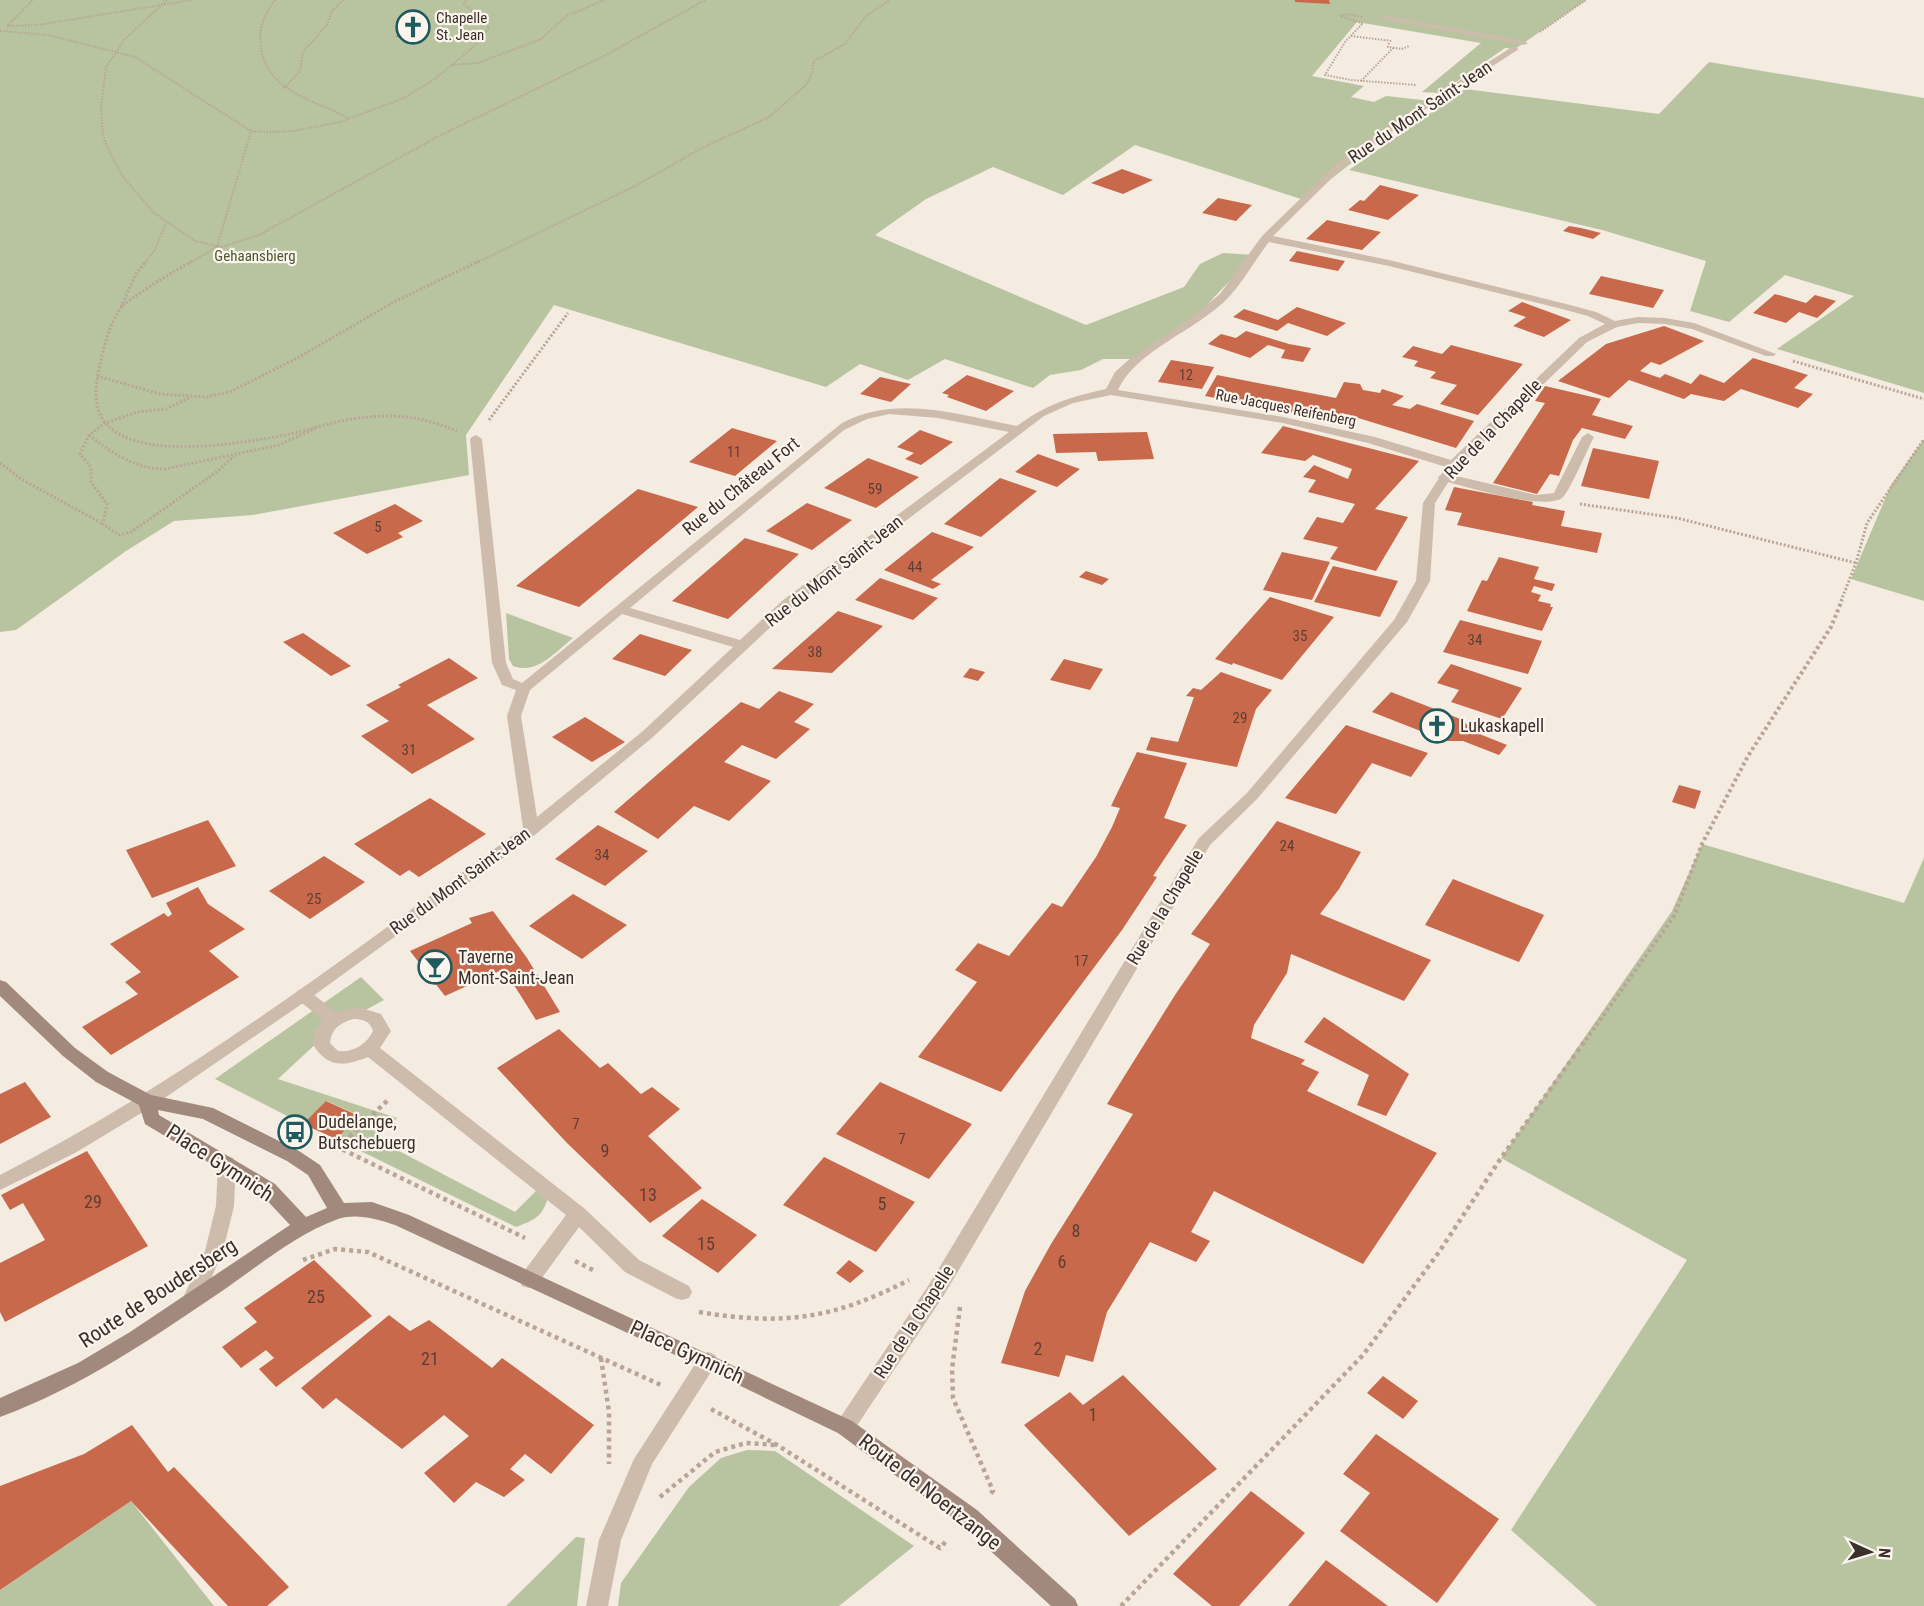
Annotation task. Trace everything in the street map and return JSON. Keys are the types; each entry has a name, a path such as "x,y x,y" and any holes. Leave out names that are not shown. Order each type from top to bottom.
{"main road":[{"path":"0,986 69,1052 102,1077 147,1101"},
{"name":"Place Gymnich","path":"303,1226 268,1189 227,1162 151,1119 147,1101 207,1113 293,1156 314,1170 339,1211 372,1209 402,1220 845,1427"},
{"name":"Route de Boudersberg","path":"0,1408 85,1369 137,1338 303,1226 339,1211"},
{"name":"Route de Noertzange","path":"845,1427 969,1517 1067,1606"}],"street":[{"name":"Rue du Mont Saint-Jean","path":"0,1183 69,1148 147,1101 303,996 531,830 648,734 787,604 1040,414 1070,400 1111,392 1119,374 1136,359 1188,325 1224,296 1266,238 1337,168 1380,135 1524,43 1384,17"},
{"name":"Rue de la Chapelle","path":"1266,238 1389,263 1592,314 1614,324"},
{"name":"Rue de la Chapelle","path":"845,1427 937,1289 1204,842 1252,796 1400,622 1423,581 1429,503 1449,471 1576,346 1614,324 1638,320 1665,321 1694,326 1770,354"},
{"name":"Rue Jacques Reifenberg","path":"1111,392 1283,420 1371,440 1449,471 1536,499 1550,499"},
{"name":"Rue du Château Fort","path":"524,688 840,428 863,416 887,411 919,412 1018,430"},
{"path":"1550,499 1559,495 1588,437"},
{"path":"476,439 499,663 507,682 524,688 514,716 531,830"},
{"path":"620,609 742,645"},
{"path":"303,996 334,1020"},
{"path":"353,1013 366,1014 376,1018 382,1030 378,1040 370,1049 350,1056 336,1056 326,1052 321,1043 321,1034 334,1020 353,1013"},
{"path":"370,1049 578,1214 632,1266 682,1292"},
{"path":"192,1299 214,1251 225,1206 227,1162"},
{"path":"529,1280 578,1214"},
{"path":"597,1606 610,1540 644,1459 708,1361"}],"path":[{"path":"1,31 33,0"},
{"path":"167,0 128,34 115,50 105,69 101,102 104,136 117,167 144,205 166,223 199,244 217,247 237,244 259,235 437,137 540,88 705,0"},
{"path":"7,26 38,26 192,0"},
{"path":"275,0 264,13 259,33 261,54 270,75 296,95 336,110 349,119"},
{"path":"284,88 300,71 303,52 327,25 332,11 343,0"},
{"path":"1,31 48,35 115,50 135,57 251,131 284,132 349,119 422,89 486,35 489,28 479,14 467,8 464,4 466,0"},
{"path":"450,65 478,63 541,39 567,16 604,0"},
{"path":"97,376 160,394 207,397 232,391 301,356 394,302 635,186 702,148 769,117 775,107 801,91 810,80 814,60 845,44 865,16 890,0"},
{"path":"1535,36 1586,0"},
{"path":"1346,15 1340,16 1373,26"},
{"path":"1362,24 1324,75 1448,90"},
{"path":"1351,36 1390,42 1387,45 1393,48 1405,49 1410,46"},
{"path":"1360,81 1393,48"},
{"path":"121,307 174,271 217,247 251,131"},
{"path":"166,223 155,250 136,274 106,338 97,376 98,405 105,423 121,435 149,445 181,447 276,436 365,417 394,415 428,419 476,439 568,313"},
{"path":"1770,354 1924,399"},
{"path":"103,524 107,504 91,482 91,467 80,454 89,435 105,423 137,412 166,409 189,397"},
{"path":"89,435 109,451 158,469 192,466 300,439 320,426"},
{"path":"1121,1606 1363,1354 1439,1252 1500,1158 1674,916 1702,844 1748,756 1831,627 1856,563 1867,524 1924,439"},
{"path":"0,463 21,479 119,534 131,532 218,471 234,456"},
{"path":"1550,499 1677,518 1856,563"},
{"path":"314,1170 409,1080"}],"green space":[{"name":"Gehaansbierg","path":"0,0 1586,0 1515,49 1505,48 1440,93 1422,92 1481,43 1357,22 1312,76 1364,86 1351,97 1374,102 1386,96 1431,101 1304,200 1135,145 1063,195 993,167 926,199 875,235 1086,325 1184,287 1200,264 1223,253 1254,255 1188,325 1136,359 1103,359 1081,370 1050,375 1033,388 945,359 908,380 860,364 826,387 554,305 466,435 469,475 253,515 174,521 126,551 16,630 0,632"},
{"path":"1709,62 1924,98 1924,393 1777,349 1854,296 1785,275 1729,322 1690,311 1706,261 1602,230 1349,170 1465,89 1659,114"},
{"path":"1924,439 1924,601 1851,579 1891,485"},
{"path":"506,613 573,638 538,665 522,668 513,666 509,659"},
{"path":"1702,844 1904,903 1924,858 1924,1606 1597,1606 1511,1530 1687,1260 1501,1158 1672,911"},
{"path":"361,977 384,1000 360,1013 353,1013 278,1079 397,1118 376,1139 515,1212 542,1185 550,1191 542,1211 535,1218 516,1227 336,1139 358,1115 327,1101 303,1124 215,1079"},
{"path":"747,1450 775,1451 914,1546 839,1606 618,1606 621,1583 689,1487 721,1458"},
{"path":"131,1501 214,1606 0,1606 0,1590"},
{"path":"576,1537 585,1538 577,1606 506,1606"}],"building":[{"path":"1295,0 1329,0 1330,4 1295,2"},
{"name":"Chapelle St. Jean","path":"403,22 428,22 415,38 396,37 400,31 396,31"},
{"path":"1122,169 1153,180 1123,194 1091,183"},
{"path":"1380,185 1419,195 1388,220 1348,210 1360,200 1364,201"},
{"path":"1218,198 1252,205 1236,221 1202,213"},
{"path":"1327,220 1381,232 1362,250 1306,239"},
{"path":"1569,226 1601,233 1593,239 1563,231"},
{"path":"1297,251 1345,261 1338,271 1289,261"},
{"path":"1601,276 1664,290 1653,308 1589,294"},
{"path":"1775,294 1806,303 1815,295 1836,301 1817,318 1799,312 1786,323 1753,313"},
{"path":"1522,302 1571,320 1544,337 1513,326 1526,317 1508,311"},
{"path":"1297,307 1346,323 1327,336 1288,323 1277,331 1233,317 1244,309 1278,320"},
{"path":"1664,326 1704,341 1660,365 1651,362 1640,371 1660,378 1665,374 1691,384 1700,374 1724,383 1753,358 1808,375 1794,388 1813,394 1798,408 1741,389 1724,401 1691,394 1684,399 1629,380 1609,398 1558,381 1606,344"},
{"path":"1246,331 1311,348 1303,362 1281,358 1285,350 1268,345 1250,358 1208,344 1221,334 1236,338"},
{"path":"1451,345 1523,364 1478,415 1440,404 1457,385 1430,378 1436,372 1414,366 1418,361 1402,357 1413,346 1442,354"},
{"path":"1171,360 1214,367 1202,389 1158,382"},
{"path":"967,375 1014,391 986,411 947,397 949,395 942,393"},
{"path":"1217,375 1336,398 1344,382 1360,384 1363,390 1380,393 1382,389 1404,396 1392,405 1410,409 1417,404 1474,421 1456,448 1342,413 1338,421 1205,396"},
{"path":"880,377 911,384 891,402 860,394"},
{"path":"1545,386 1601,399 1592,415 1633,426 1625,439 1582,428 1573,440 1559,476 1550,474 1537,494 1493,483 1545,403 1535,401"},
{"path":"1283,426 1419,461 1375,509 1408,517 1376,571 1330,559 1338,547 1303,539 1317,517 1343,523 1355,504 1308,492 1316,480 1303,477 1314,465 1348,479 1352,469 1313,455 1305,461 1261,453"},
{"path":"732,428 777,441 735,476 689,462"},
{"path":"920,430 953,442 921,465 905,459 914,453 897,447"},
{"path":"1147,432 1154,459 1098,461 1096,452 1056,453 1053,434"},
{"path":"1593,448 1659,461 1649,499 1581,486"},
{"path":"1038,454 1080,469 1057,487 1015,472"},
{"path":"868,458 919,477 876,508 824,488"},
{"path":"1000,478 1037,491 981,537 944,524"},
{"path":"1454,487 1533,502 1532,505 1565,511 1561,526 1602,533 1597,553 1457,525 1462,513 1445,510"},
{"path":"638,489 698,507 579,607 516,586"},
{"path":"807,503 852,520 812,550 766,531"},
{"path":"395,504 423,521 398,533 403,537 367,554 333,533"},
{"path":"932,532 974,547 931,580 941,584 933,589 884,570"},
{"path":"745,538 799,554 728,619 672,601"},
{"path":"1282,552 1330,562 1312,600 1263,590"},
{"path":"1499,557 1539,567 1534,579 1555,584 1552,591 1534,586 1531,592 1541,595 1538,601 1551,604 1550,607 1553,607 1542,631 1467,611 1482,580 1487,581"},
{"path":"1333,566 1398,581 1380,617 1314,602"},
{"path":"1086,571 1109,579 1102,585 1079,577"},
{"path":"880,578 938,598 913,620 855,600"},
{"path":"1270,597 1334,617 1282,680 1215,659"},
{"path":"838,611 883,626 832,673 772,669"},
{"path":"1460,620 1542,641 1528,674 1443,652"},
{"path":"303,633 351,666 331,676 283,642"},
{"path":"640,634 692,650 665,676 612,659"},
{"path":"449,658 478,678 427,705 475,739 412,774 361,736 389,721 366,705"},
{"path":"1064,659 1103,669 1090,690 1050,680"},
{"path":"1451,664 1522,688 1502,719 1451,702 1459,690 1437,683"},
{"path":"970,668 985,672 978,681 963,677"},
{"path":"1221,672 1272,690 1256,709 1237,767 1146,750 1151,737 1178,742 1194,697 1186,696 1193,688 1201,690"},
{"path":"779,691 814,704 794,722 810,729 776,759 742,745 724,762 771,781 729,821 694,806 658,839 614,812 741,702 759,709"},
{"name":"Lukaskapell","path":"1391,692 1463,720 1472,731 1507,745 1499,755 1463,741 1446,741 1372,712"},
{"path":"585,717 625,742 592,762 552,737"},
{"path":"1346,725 1428,753 1411,777 1372,763 1336,814 1285,798"},
{"path":"1137,752 1187,763 1164,818 1187,825 1153,876 1157,877 1122,930 1001,1092 918,1057 977,982 955,970 978,943 1009,956 1052,903 1062,907 1096,857 1112,827 1120,808 1111,806"},
{"path":"1679,785 1701,791 1695,809 1672,802"},
{"path":"430,798 486,834 419,877 409,870 400,876 354,844"},
{"path":"208,820 236,866 152,898 126,850"},
{"path":"1277,821 1361,852 1339,889 1320,914 1431,960 1404,1001 1291,954 1287,973 1254,1025 1251,1038 1305,1060 1301,1064 1319,1072 1307,1091 1437,1153 1363,1264 1214,1191 1191,1232 1210,1241 1196,1262 1150,1242 1107,1312 1093,1362 1066,1355 1059,1377 1001,1363 1025,1291 1051,1244 1133,1114 1107,1104 1175,995 1210,944 1191,934"},
{"path":"598,825 648,851 605,886 555,859"},
{"path":"324,856 365,882 310,919 269,891"},
{"path":"1453,879 1544,915 1519,962 1425,925"},
{"path":"198,887 208,904 245,929 209,951 239,977 111,1055 82,1027 138,994 125,982 141,972 110,944 164,913 168,917 172,914 166,903"},
{"path":"573,894 627,925 582,959 529,926"},
{"path":"493,911 527,958 560,1012 536,1020 504,969 445,996 410,951 472,923 469,918"},
{"path":"1324,1017 1409,1074 1386,1116 1357,1105 1369,1075 1304,1042"},
{"path":"559,1029 600,1068 608,1063 641,1094 652,1087 680,1109 648,1136 702,1188 650,1223 567,1143 497,1068"},
{"path":"25,1082 51,1117 0,1144 0,1094"},
{"path":"880,1082 972,1124 929,1179 836,1134"},
{"path":"326,1101 359,1116 336,1139 303,1124"},
{"path":"87,1151 148,1246 5,1322 0,1312 0,1263 45,1240 23,1203 10,1210 1,1195"},
{"path":"824,1157 915,1202 876,1252 783,1205"},
{"path":"702,1199 757,1235 718,1273 662,1236"},
{"path":"314,1260 372,1316 276,1387 259,1369 274,1358 266,1350 241,1368 222,1347 257,1322 244,1308"},
{"path":"849,1260 864,1271 850,1283 836,1273"},
{"path":"389,1315 410,1331 429,1320 492,1368 502,1358 594,1425 551,1474 525,1454 510,1469 525,1480 504,1497 476,1482 454,1503 424,1473 469,1436 444,1415 402,1449 336,1398 323,1409 301,1388"},
{"path":"1123,1375 1217,1469 1129,1536 1024,1425 1070,1392 1083,1405"},
{"path":"1383,1376 1418,1401 1403,1419 1367,1393"},
{"path":"132,1425 168,1472 174,1467 289,1587 267,1606 228,1606 131,1501 0,1590 0,1486 84,1454"},
{"path":"1376,1434 1499,1519 1437,1603 1340,1531 1370,1493 1343,1474"},
{"path":"1251,1491 1305,1533 1239,1606 1212,1606 1173,1574"},
{"path":"1326,1560 1388,1606 1288,1606"}],"place":[{"name":"Chapelle St. Jean","path":"413,27"},
{"name":"Lukaskapell","path":"1437,726"},
{"name":"Taverne Mont-Saint-Jean","path":"435,967"},
{"name":"Dudelange, Butschebuerg","path":"295,1132"}]}
